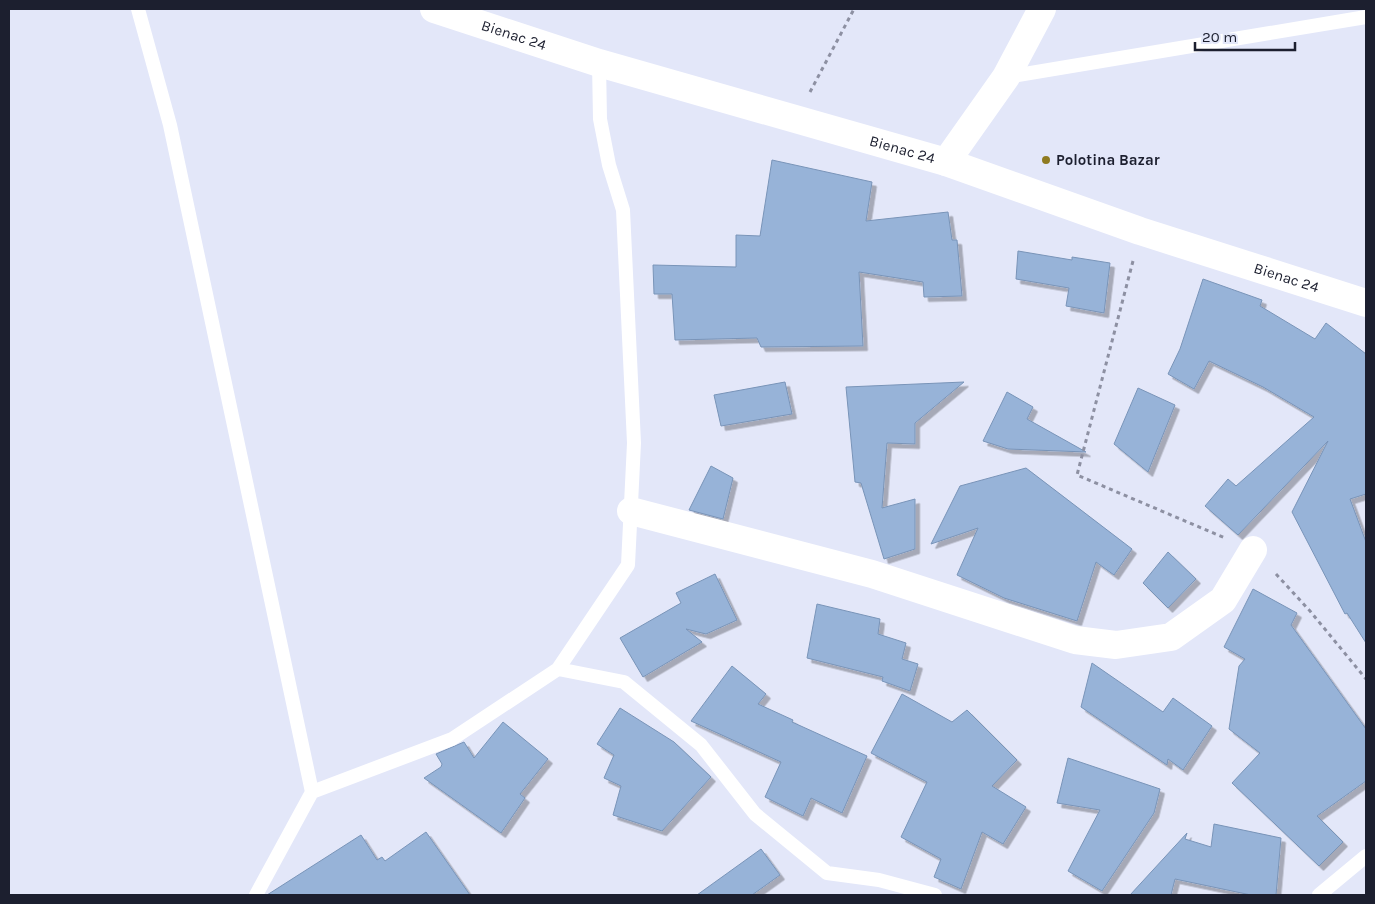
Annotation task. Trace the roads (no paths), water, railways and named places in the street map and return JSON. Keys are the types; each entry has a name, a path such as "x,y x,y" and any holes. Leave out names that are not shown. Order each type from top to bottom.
{"street":[{"name":"Bienac 24","path":"434,9 599,63 946,162 1140,231 1366,303"},
{"path":"946,162 1006,78 1042,9"},
{"path":"631,511 872,574 1075,640 1116,645 1171,637 1223,600 1254,550"}],"lane":[{"path":"138,9 170,125 312,792 256,895"},
{"path":"1006,78 1366,17"},
{"path":"312,792 452,739 558,669 628,565 634,443 623,210 609,165 600,120 599,63"},
{"path":"558,669 624,682 701,744 755,814 827,873 879,880 935,895"},
{"path":"1319,895 1366,856"}],"place":[{"name":"Polotina Bazar","path":"1046,160"}]}
